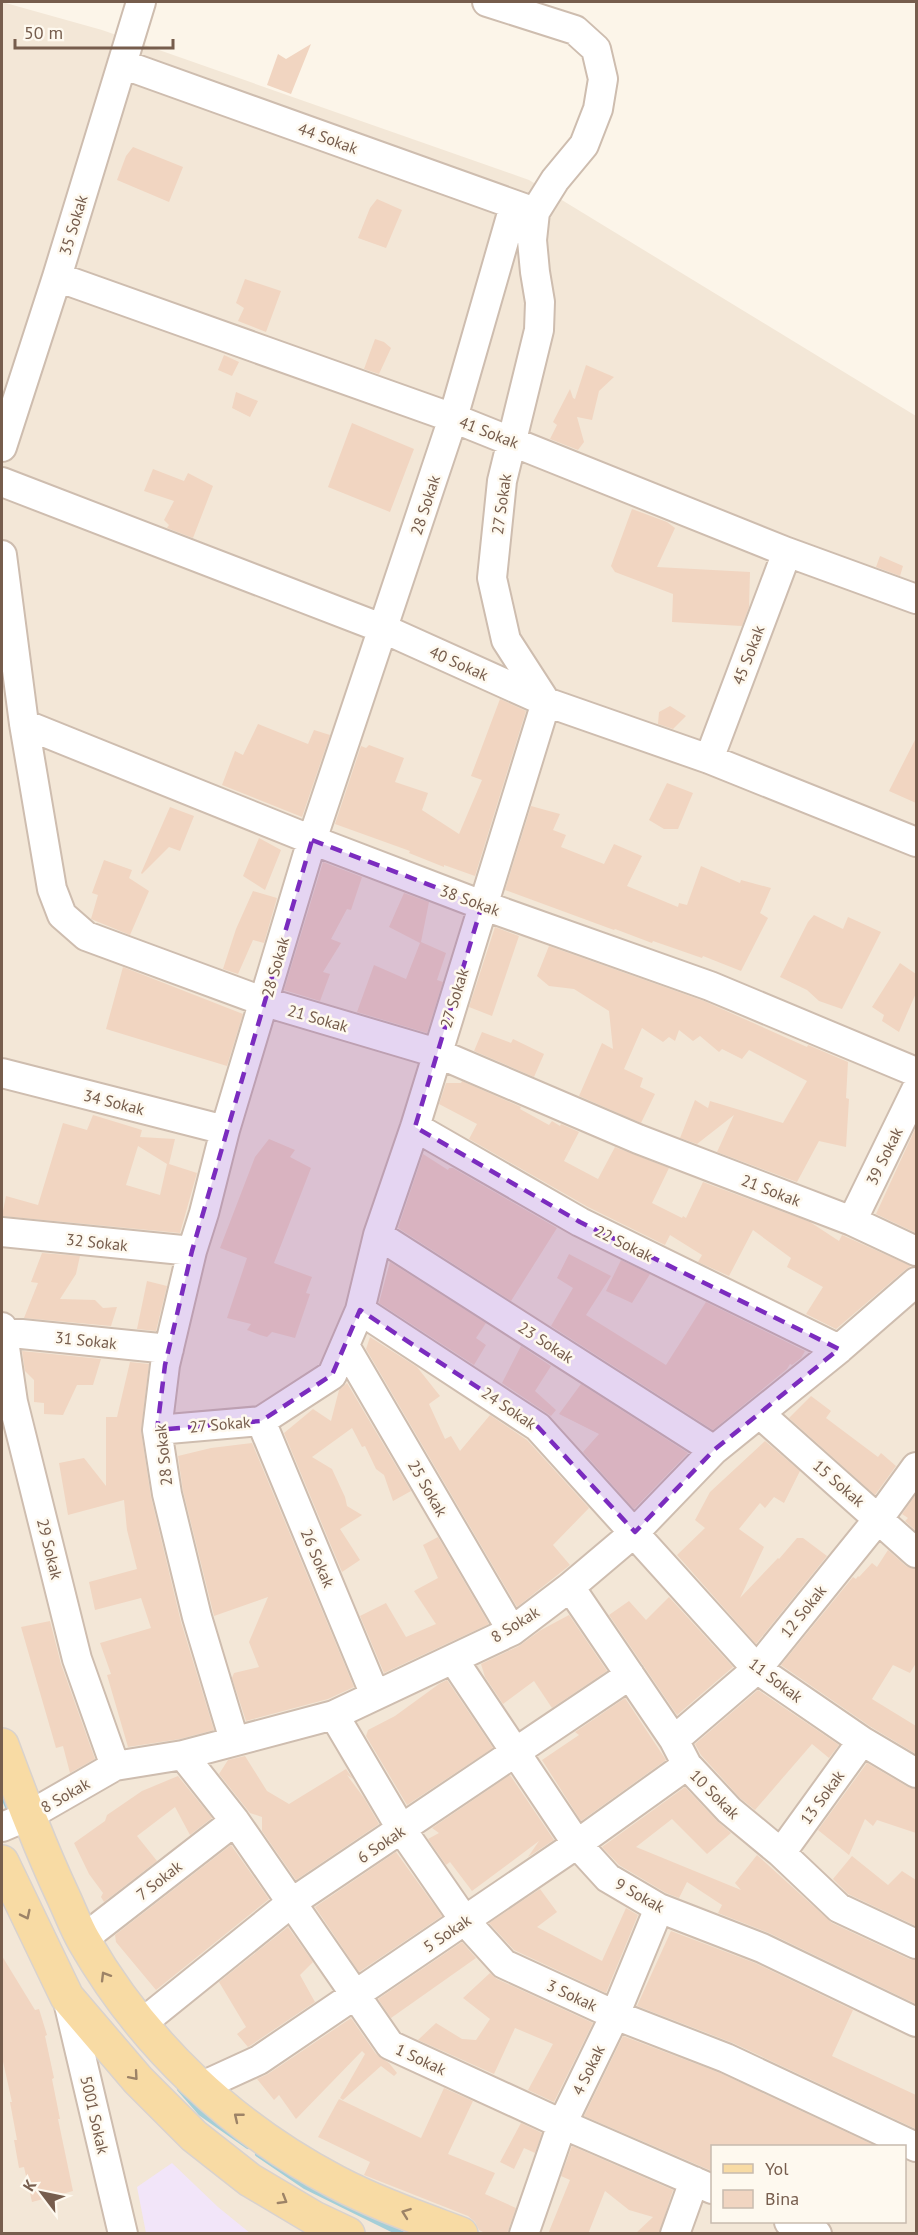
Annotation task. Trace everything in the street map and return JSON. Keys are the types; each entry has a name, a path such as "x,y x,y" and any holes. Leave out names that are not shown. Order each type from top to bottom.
{"main road":[{"path":"2,1745 15,1822 111,1986 141,2024 200,2087 275,2147 336,2182 387,2206 461,2234"},
{"path":"2,1862 67,1997 138,2080 194,2136 250,2180 314,2218 348,2234"}],"street":[{"name":"35 Sokak","path":"2,447 57,277 141,2"},
{"path":"487,2 575,30 596,49 603,79 598,109 584,145 555,180 525,209"},
{"name":"44 Sokak","path":"122,64 525,209"},
{"name":"28 Sokak","path":"234,1740 197,1617 167,1494 157,1430 165,1365 192,1251 225,1130 312,840 525,209"},
{"name":"27 Sokak","path":"157,1430 261,1421 332,1375 360,1310 378,1235 415,1126 546,702 506,639 492,578 502,481 539,330 540,302 532,240 525,209"},
{"name":"41 Sokak","path":"57,277 453,418 788,552 916,599"},
{"name":"40 Sokak","path":"2,482 384,629 546,702 709,759 916,842"},
{"name":"45 Sokak","path":"709,759 788,552"},
{"name":"21 Sokak","path":"2,555 24,724 52,889 62,915 86,936 265,1002 438,1053 639,1139 852,1221 916,1251"},
{"name":"38 Sokak","path":"24,724 312,840 483,905 710,986 916,1072"},
{"name":"34 Sokak","path":"2,1073 225,1130"},
{"name":"39 Sokak","path":"852,1221 916,1090"},
{"name":"22 Sokak","path":"415,1126 580,1222 839,1349"},
{"name":"32 Sokak","path":"2,1232 192,1251"},
{"name":"23 Sokak","path":"378,1235 714,1450"},
{"name":"8 Sokak","path":"15,1822 115,1766 183,1755 334,1715 512,1631 570,1587 635,1532 714,1450 839,1349 916,1282"},
{"name":"24 Sokak","path":"360,1310 538,1428 635,1532"},
{"name":"29 Sokak","path":"2,1327 5,1371 77,1659 115,1766"},
{"name":"31 Sokak","path":"2,1332 169,1349"},
{"name":"25 Sokak","path":"345,1346 512,1631"},
{"name":"15 Sokak","path":"760,1414 916,1553"},
{"name":"26 Sokak","path":"261,1421 375,1695"},
{"name":"12 Sokak","path":"674,1740 757,1669 879,1518 916,1467"},
{"name":"11 Sokak","path":"635,1532 757,1669 862,1741 916,1773"},
{"name":"10 Sokak","path":"570,1587 674,1740 687,1765 729,1810 781,1853 839,1908 916,1944"},
{"name":"9 Sokak","path":"453,1659 577,1844 608,1878 659,1908 762,1948 916,2022"},
{"name":"6 Sokak","path":"141,2024 291,1903 630,1675"},
{"name":"3 Sokak","path":"334,1715 402,1830 465,1921 504,1964 615,2015 726,2058 916,2146"},
{"name":"13 Sokak","path":"781,1853 862,1741"},
{"name":"1 Sokak","path":"183,1755 235,1821 390,2045 562,2124 704,2185"},
{"name":"5 Sokak","path":"200,2087 259,2060 577,1844 687,1765"},
{"name":"7 Sokak","path":"83,1939 235,1821"},
{"name":"4 Sokak","path":"524,2234 562,2124 615,2015 659,1908"},
{"name":"5001 Sokak","path":"67,1997 123,2234"},
{"path":"675,2234 704,2185"},
{"path":"791,2223 817,2234"}],"highlighted area":[{"path":"312,840 482,905 415,1127 580,1222 839,1349 714,1450 635,1532 538,1427 360,1310 332,1375 261,1421 157,1430 165,1365 192,1251"}],"shaded area":[{"path":"2,2 102,30 529,180 916,416 916,2233 2,2234"},
{"path":"172,2163 218,2207 250,2233 146,2233 137,2187"}],"building":[{"path":"311,44 291,94 267,85 278,54 286,59"},
{"path":"133,147 183,167 169,202 117,180 126,156"},
{"path":"377,199 402,210 386,248 358,238 370,208"},
{"path":"245,279 281,291 266,332 238,321 244,308 236,303"},
{"path":"375,339 391,348 379,374 364,369"},
{"path":"224,355 239,362 232,376 218,370"},
{"path":"586,365 614,377 599,391 592,420 577,417 584,442 578,450 550,439 557,425 553,422 570,389 575,399"},
{"path":"236,392 258,401 250,417 232,408"},
{"path":"352,423 414,449 390,512 328,487"},
{"path":"153,469 184,481 188,473 213,486 193,538 167,528 169,525 164,520 174,501 144,491"},
{"path":"632,509 667,522 675,528 657,567 750,572 749,607 742,626 672,622 673,594 615,572 611,566"},
{"path":"880,556 903,566 900,576 876,567"},
{"path":"500,699 526,711 475,876 444,865 444,867 409,853 410,851 335,824 361,746 366,748 369,745 404,758 395,782 428,793 422,810 459,834 482,780 471,776"},
{"path":"670,706 686,716 673,729 658,724 659,712"},
{"path":"258,724 308,744 314,730 330,735 302,817 222,785 235,751 243,755"},
{"path":"916,738 916,803 889,791"},
{"path":"667,783 693,793 678,829 664,829 649,820"},
{"path":"531,806 560,814 553,830 566,835 561,847 604,864 614,844 642,856 627,886 678,907 679,903 687,905 701,866 740,883 741,880 771,888 760,913 768,918 741,971 703,956 702,958 614,930 505,890"},
{"path":"170,807 194,816 180,851 169,847 142,874 141,873"},
{"path":"259,838 281,850 265,890 243,876"},
{"path":"104,860 132,870 129,878 149,891 130,935 91,919 98,895 92,893"},
{"path":"323,862 362,877 351,910 347,909 331,939 341,943 323,972 330,974 320,1001 284,990"},
{"path":"253,891 277,898 264,943 253,940 238,974 223,969 236,929"},
{"path":"404,893 429,902 421,942 446,953 437,980 443,982 427,1033 357,1012 374,965 406,979 420,943 389,927"},
{"path":"814,915 843,929 848,917 881,932 842,1009 819,1001 807,990 780,977 808,922"},
{"path":"495,927 519,936 492,1016 469,1007"},
{"path":"549,946 704,1001 807,1047 808,1045 848,1062 846,1098 849,1099 846,1147 819,1141 797,1182 717,1152 734,1115 697,1144 680,1138 695,1100 708,1108 710,1101 783,1123 807,1081 749,1050 742,1059 722,1049 719,1052 700,1036 693,1041 679,1030 675,1041 669,1037 663,1042 642,1028 624,1069 643,1078 640,1087 655,1094 641,1123 579,1096 602,1043 613,1049 609,1011 574,989 549,986 537,976"},
{"path":"900,963 916,974 916,993 899,1032 882,1021 884,1015 872,1007"},
{"path":"123,967 243,1014 227,1066 106,1029"},
{"path":"482,1032 511,1043 513,1039 544,1054 534,1077 474,1051"},
{"path":"462,1081 521,1107 520,1109 549,1125 552,1121 579,1132 564,1161 598,1179 615,1147 669,1168 652,1203 682,1218 683,1216 686,1218 703,1182 810,1222 839,1241 842,1235 911,1266 836,1329 806,1314 823,1287 787,1267 791,1258 753,1230 729,1276 698,1262 702,1255 670,1235 665,1245 588,1207 469,1139 477,1124 439,1104 446,1083 461,1083"},
{"path":"93,1115 142,1130 140,1137 175,1139 169,1164 197,1173 180,1233 2,1216 6,1196 38,1205 63,1123 87,1130","holes":["138,1146 167,1164 160,1195 126,1185"]},
{"path":"916,1127 916,1233 876,1214"},
{"path":"269,1139 295,1150 290,1157 311,1168 274,1263 312,1277 306,1293 310,1294 295,1338 272,1332 267,1337 260,1335 247,1330 251,1324 227,1318 247,1258 220,1248 255,1157"},
{"path":"423,1154 448,1170 453,1168 557,1228 511,1301 398,1228"},
{"path":"42,1253 80,1256 76,1274 60,1299 95,1300 103,1308 117,1307 111,1326 24,1318 38,1283 31,1282"},
{"path":"569,1254 611,1276 586,1315 666,1365 706,1302 805,1351 801,1358 792,1365 790,1364 787,1369 713,1430 551,1326 573,1288 557,1278"},
{"path":"621,1260 650,1274 632,1303 606,1291"},
{"path":"390,1262 486,1323 476,1338 486,1345 474,1365 379,1303"},
{"path":"147,1281 167,1286 156,1331 137,1329"},
{"path":"370,1337 417,1367 440,1396 429,1404 445,1439 451,1436 460,1451 490,1415 527,1440 589,1508 553,1545 570,1565 517,1607 366,1349"},
{"path":"521,1346 551,1366 535,1391 556,1410 551,1416 502,1383"},
{"path":"22,1351 101,1359 93,1385 77,1385 63,1415 44,1414 44,1403 34,1402 34,1380 25,1371"},
{"path":"130,1362 149,1364 141,1431 151,1497 181,1622 214,1730 180,1739 128,1747 107,1675 111,1674 100,1643 151,1628 141,1598 95,1610 89,1582 137,1569 127,1530 124,1500 68,1515 59,1463 84,1458 106,1486 106,1417 117,1417"},
{"path":"347,1383 411,1491 393,1501 384,1475 376,1469 365,1446 362,1447 352,1428 312,1457 332,1469 347,1506 362,1515 340,1529 360,1560 342,1572 284,1433 313,1409 331,1421 339,1390"},
{"path":"581,1384 688,1453 634,1509 583,1452 599,1434 559,1414"},
{"path":"811,1396 831,1411 826,1418 878,1457 881,1453 896,1466 875,1495 789,1418"},
{"path":"765,1441 800,1471 784,1503 774,1497 765,1508 760,1503 739,1529 764,1547 740,1598 797,1538 803,1538 827,1556 756,1644 677,1555 705,1528 695,1520 710,1492"},
{"path":"252,1443 354,1687 328,1699 246,1721 232,1678 234,1673 259,1667 249,1642 268,1597 214,1616 183,1491 178,1456 211,1448"},
{"path":"916,1494 916,1531 905,1521 908,1518 902,1514"},
{"path":"438,1537 489,1624 384,1673 360,1616 386,1603 406,1637 436,1624 414,1591 438,1578 423,1545"},
{"path":"888,1550 906,1566 916,1569 916,1663 910,1673 893,1665 872,1699 916,1726 916,1754 871,1727 781,1665 853,1577 856,1579 859,1577 872,1563 877,1567"},
{"path":"669,1597 733,1667 677,1715 609,1615 629,1601 646,1620"},
{"path":"569,1615 607,1671 552,1708 534,1681 503,1704 485,1677 481,1664 519,1646 541,1630"},
{"path":"50,1621 61,1664 95,1759 70,1773 63,1746 56,1748 21,1627"},
{"path":"447,1680 493,1748 407,1805 366,1736 368,1730 395,1716"},
{"path":"758,1690 839,1745 829,1758 812,1744 755,1810 740,1798 701,1755 695,1744"},
{"path":"625,1698 666,1760 581,1821 542,1760 579,1735 575,1732"},
{"path":"245,1756 267,1791 289,1804 346,1769 353,1779 347,1775 379,1824 296,1880 262,1831 262,1817 250,1813 219,1774 228,1760"},
{"path":"867,1763 908,1787 916,1789 916,1833 877,1820 873,1826 865,1819 849,1855 818,1830"},
{"path":"510,1775 554,1840 528,1857 539,1841 472,1891 450,1862 446,1865 428,1839 439,1833 432,1828"},
{"path":"178,1776 212,1818 190,1835 175,1807 137,1836 157,1861 104,1902 101,1897 103,1893 89,1874 74,1843 105,1821 107,1815 142,1791"},
{"path":"685,1787 731,1833 707,1854 672,1819 636,1847 741,1890 735,1883 757,1855 832,1923 909,1959 916,1960 916,2004 769,1933 718,1913 722,1905 687,1882 679,1898 666,1893 619,1865 602,1847"},
{"path":"231,1845 269,1899 156,1990 116,1942 115,1935"},
{"path":"396,1852 442,1916 359,1972 315,1907"},
{"path":"852,1856 888,1885 902,1871 916,1880 916,1926 848,1894 833,1879"},
{"path":"540,1889 557,1912 537,1927 602,1961 626,1908 638,1915 606,1993 514,1950 489,1923"},
{"path":"288,1927 313,1962 300,1975 315,2002 248,2047 237,2034 246,2027 219,1982"},
{"path":"671,1931 755,1963 853,2010 832,2056 916,2095 916,2129 733,2043 637,2006"},
{"path":"462,1942 476,1958 391,2018 378,1999"},
{"path":"2,1956 35,2010 39,2009 47,2035 45,2036 54,2078 52,2079 60,2119 58,2119 73,2191 32,2202 24,2167 19,2168 14,2140 17,2140 10,2102 12,2102 2,2057"},
{"path":"490,1973 497,1979 593,2023 554,2102 528,2090 553,2044 515,2028 494,2074 418,2040 436,2023 462,2039 476,2040 490,2019 463,1998"},
{"path":"351,2018 376,2054 389,2063 397,2073 394,2076 381,2066 343,2100 340,2098 365,2054 362,2051 296,2119 279,2095 274,2100 257,2079"},
{"path":"623,2036 720,2073 874,2145 711,2145 711,2171 584,2116"},
{"path":"444,2088 473,2101 448,2154 495,2173 485,2194 516,2208 507,2234 487,2234 479,2230 468,2216 364,2175 370,2162 318,2137 339,2099 421,2138"},
{"path":"521,2123 542,2133 535,2153 524,2148 514,2169 500,2162"},
{"path":"572,2146 673,2190 659,2234 635,2234 653,2217 629,2210 605,2191 588,2234 548,2234 570,2180 561,2176"}],"waterway":[{"path":"2,1793 9,1809"},
{"path":"180,2089 201,2113 248,2146"},
{"path":"258,2154 305,2186 402,2234"}]}
